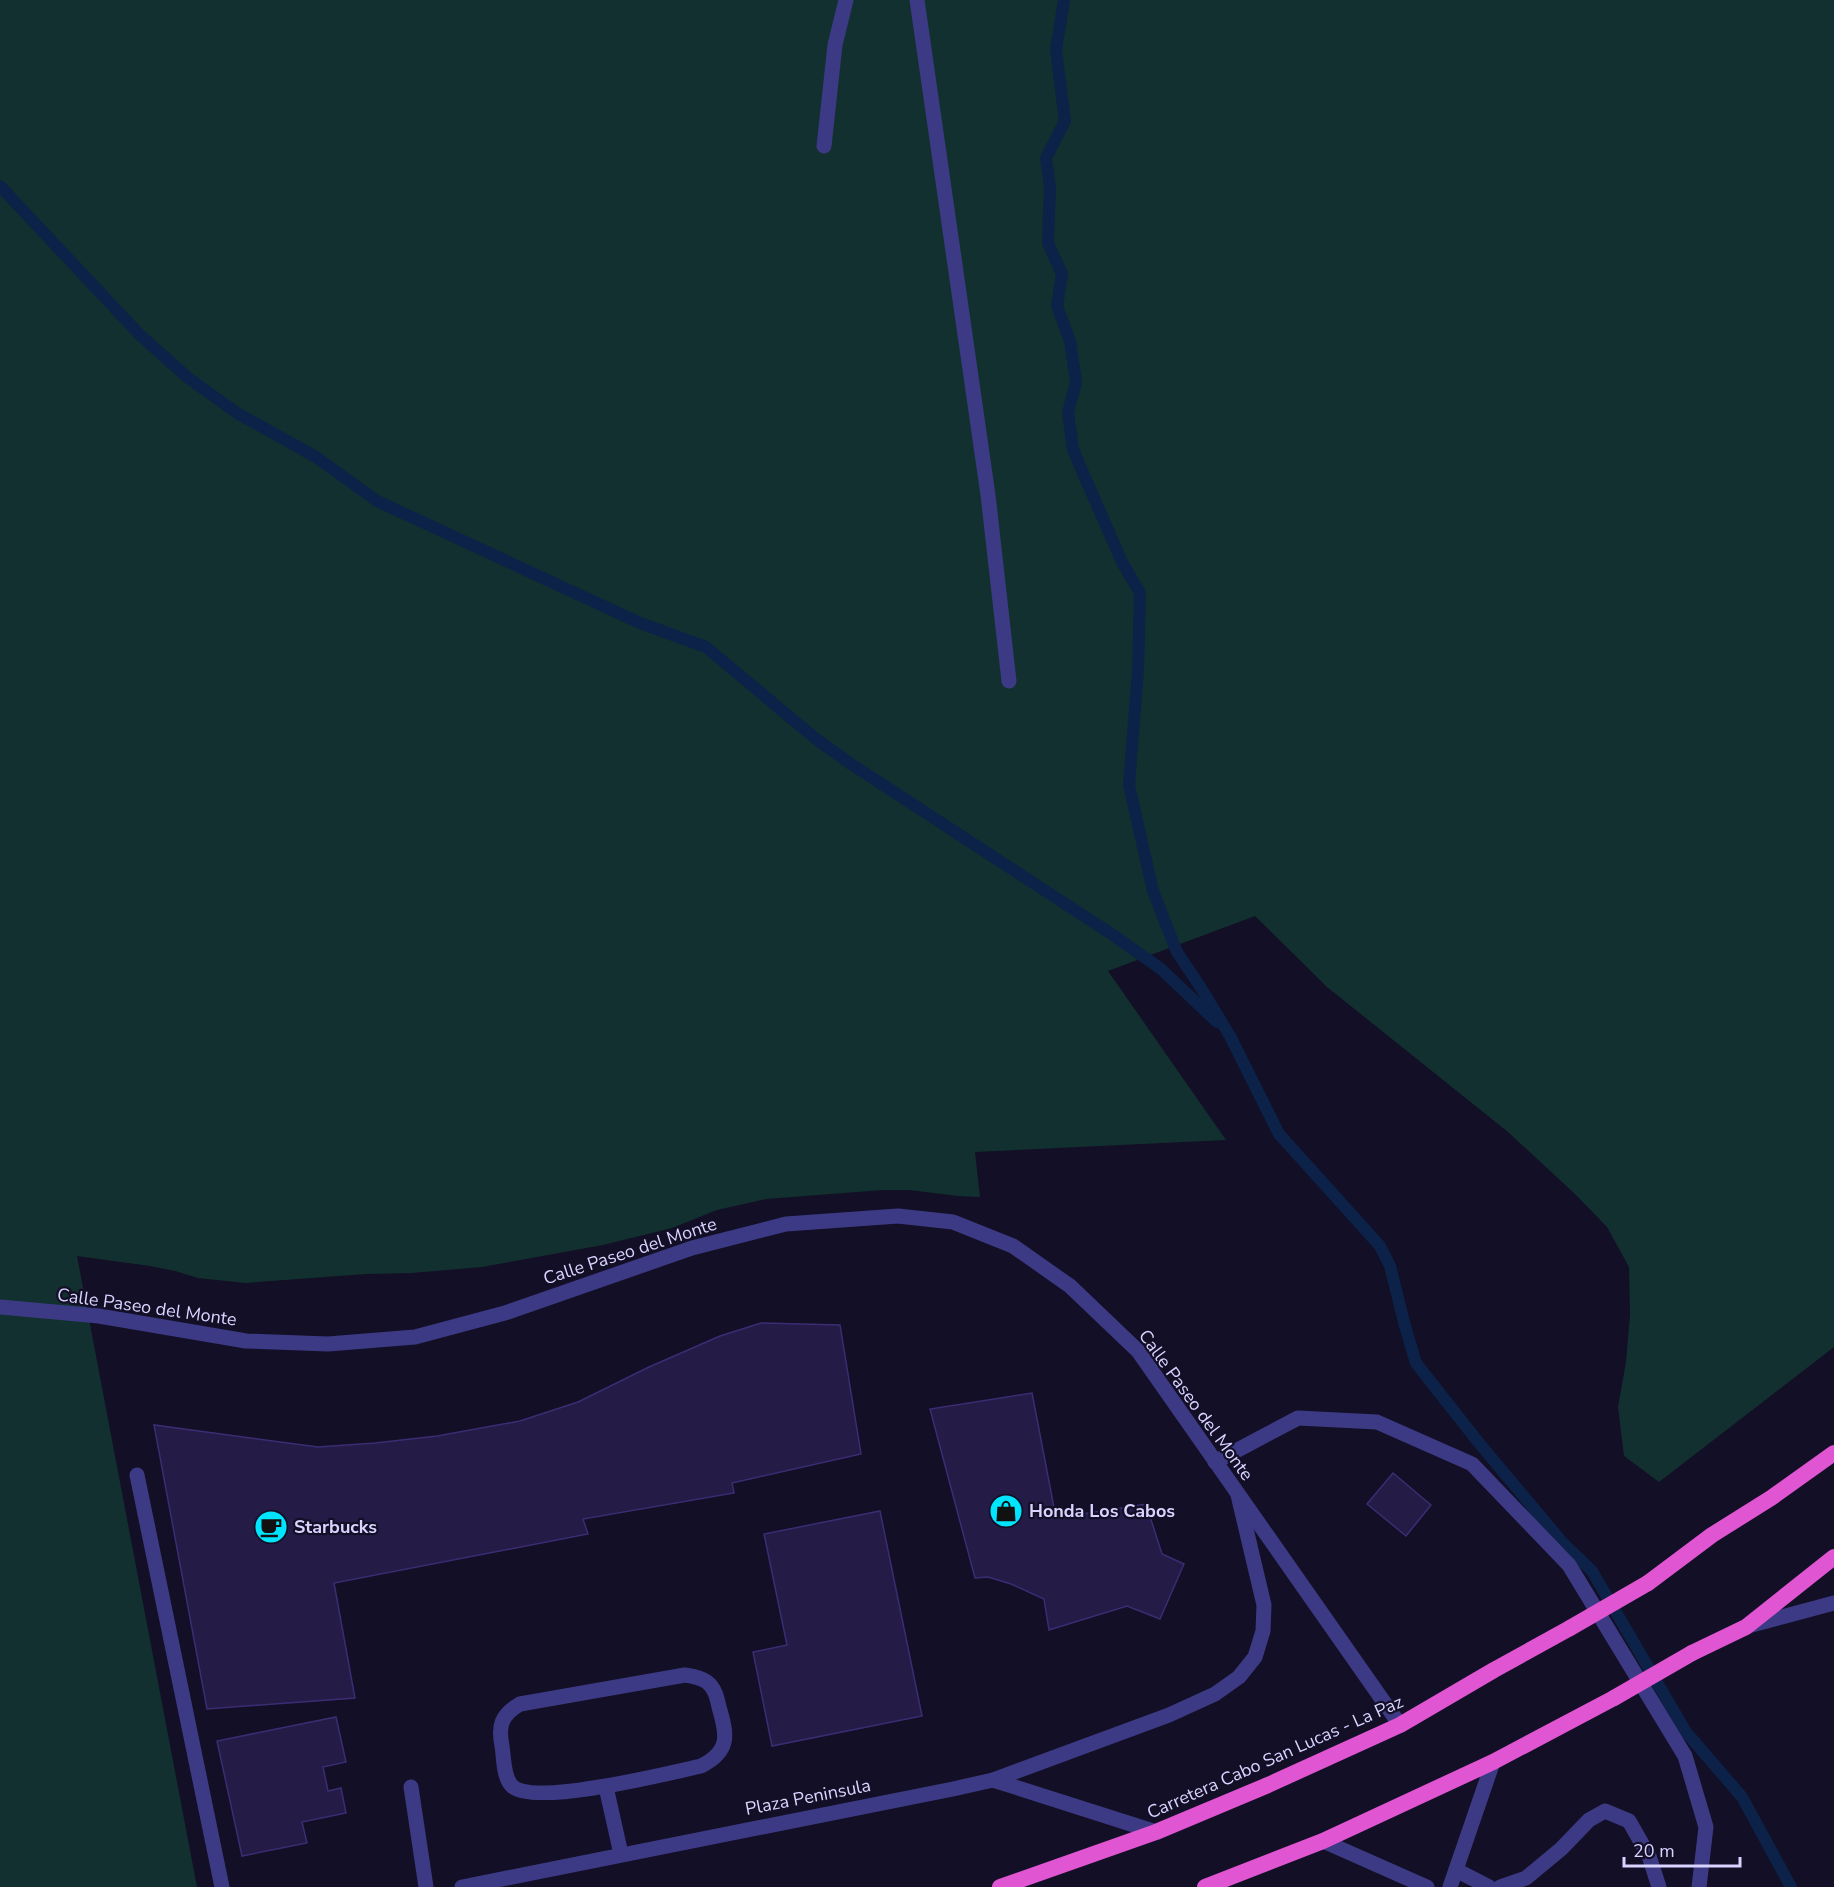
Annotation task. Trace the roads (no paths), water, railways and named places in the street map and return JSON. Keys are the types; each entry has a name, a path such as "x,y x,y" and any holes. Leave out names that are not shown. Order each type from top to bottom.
{"highway":[{"name":"Carretera Cabo San Lucas - La Paz","path":"1000,1887 1156,1832 1268,1785 1400,1725 1648,1583 1712,1535 1771,1498 1834,1453"},
{"path":"1205,1887 1323,1841 1493,1762 1614,1698 1692,1653 1746,1627 1834,1557"}],"street":[{"path":"824,146 835,45 846,0"},
{"path":"917,0 988,495 1009,681"},
{"name":"Calle Paseo del Monte","path":"0,1307 99,1316 246,1341 339,1344 415,1337 505,1313 692,1248 786,1224 898,1216 953,1222 1012,1246 1070,1286 1138,1351 1400,1725"},
{"path":"1215,1462 1298,1418 1377,1422 1472,1464 1569,1565 1685,1756 1706,1827 1699,1887"},
{"path":"138,1475 222,1887"},
{"path":"993,1780 1169,1715 1215,1694 1239,1677 1255,1657 1263,1631 1264,1605 1238,1495"},
{"path":"1746,1627 1834,1603"},
{"path":"685,1675 709,1683 715,1691 726,1732 724,1743 717,1755 701,1766 606,1787 533,1793 513,1787 507,1778 499,1731 502,1721 510,1710 520,1704 685,1675"},
{"path":"1450,1887 1493,1762"},
{"name":"Plaza Peninsula","path":"462,1887 993,1780 1156,1832"},
{"path":"411,1787 426,1887"},
{"path":"606,1787 621,1854"},
{"path":"1500,1887 1526,1878 1561,1849 1589,1820 1605,1811 1629,1821 1649,1856 1659,1887"},
{"path":"1323,1841 1427,1887"},
{"path":"1456,1870 1488,1887"}],"waterway":[{"path":"1064,0 1056,50 1065,121 1046,158 1050,187 1048,243 1062,274 1057,306 1070,341 1076,382 1068,413 1073,450 1122,562 1140,593 1138,670 1129,785 1153,891 1177,952 1230,1036 1279,1134 1380,1246 1390,1266 1416,1363 1562,1542 1592,1571 1686,1732 1742,1797 1791,1887"},
{"path":"0,186 139,334 187,377 237,413 316,457 377,501 640,623 706,647 816,739 851,764 1113,935 1161,969 1217,1022"}],"place":[{"name":"Honda Los Cabos","path":"1006,1511"},
{"name":"Starbucks","path":"271,1527"}]}
